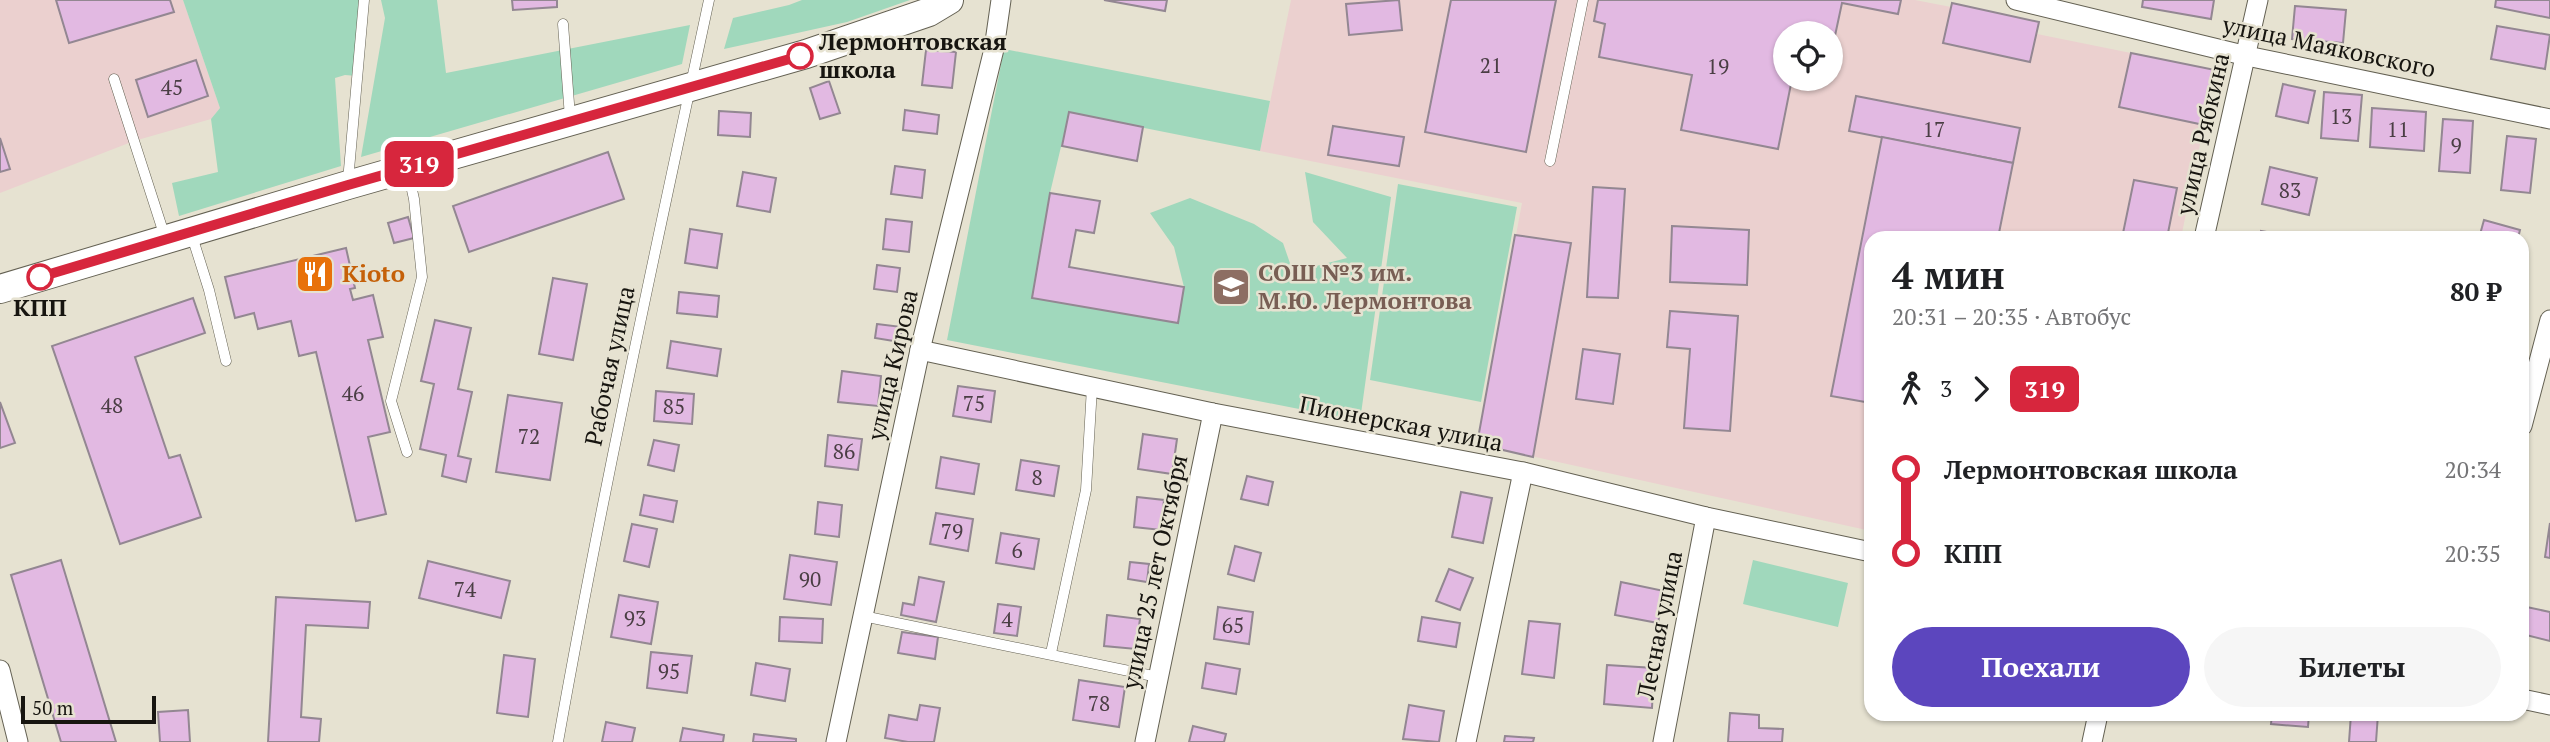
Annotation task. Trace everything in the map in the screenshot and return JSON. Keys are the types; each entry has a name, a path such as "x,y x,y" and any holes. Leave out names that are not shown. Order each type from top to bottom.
{"main road":[{"path":"0,289 348,185 806,54 929,12 949,0"}],"street":[{"name":"улица Кирова","path":"836,742 920,350 994,48 1001,0"},
{"name":"улица Маяковского","path":"2016,0 2247,56 2550,119"},
{"name":"улица Рябкина","path":"2206,231 2258,0"},
{"path":"2529,400 2550,320"},
{"name":"Пионерская улица","path":"920,350 1213,413 1523,472 1706,517 1864,551"},
{"name":"улица 25 лет Октября","path":"1145,742 1213,413"},
{"path":"1466,742 1523,472"},
{"name":"Лесная улица","path":"1662,742 1706,517"},
{"path":"0,670 18,742"},
{"path":"2529,700 2550,705"},
{"path":"2092,742 2096,721"}],"lane":[{"path":"348,185 364,0"},
{"name":"Рабочая улица","path":"558,742 585,595 709,0"},
{"path":"1549,161 1583,0"},
{"path":"563,24 570,121"},
{"path":"114,79 179,237 209,290 226,361"},
{"path":"407,168 414,199 422,277 391,401 407,452"},
{"path":"1051,653 1086,490 1092,387"},
{"path":"863,616 1158,677"}],"shaded area":[{"path":"0,0 183,0 220,108 211,119 134,141 0,193"},
{"path":"1291,0 1915,0 1951,7 1952,3 2039,22 2037,34 2215,70 2182,231 1864,231 1864,529 1477,444 1522,203 1260,151"}],"green space":[{"path":"183,0 364,0 357,76 335,78 341,166 179,216 172,183 218,172 211,119 220,108"},
{"path":"381,0 437,0 446,73 690,25 682,64 361,157 385,18"},
{"path":"802,0 910,0 847,22 724,49 733,18"},
{"path":"1004,49 1270,101 1260,151 1069,113 1050,193 1032,298 1178,323 1184,287 1174,247 1150,213 1190,198 1254,224 1283,243 1293,272 1347,258 1313,222 1305,172 1391,197 1360,421 947,340"},
{"path":"1398,184 1517,207 1481,402 1370,380"},
{"path":"1753,560 1848,583 1838,627 1743,604"}],"building":[{"path":"56,0 170,0 174,12 69,43"},
{"path":"512,0 557,0 557,7 513,10"},
{"path":"1104,0 1167,0 1165,11"},
{"path":"1399,0 1402,30 1349,35 1346,4"},
{"path":"1451,0 1556,0 1526,152 1425,132"},
{"path":"1598,0 1901,0 1898,14 1842,3 1838,21 1773,21 1773,91 1790,91 1778,149 1681,130 1692,75 1599,57 1605,24 1594,21"},
{"path":"2143,0 2214,0 2211,19 2142,7"},
{"path":"2496,0 2550,0 2550,18 2495,7"},
{"path":"1952,3 2039,22 2030,62 1943,43"},
{"path":"2295,6 2346,10 2343,43 2292,39"},
{"path":"2497,26 2550,35 2545,69 2491,59"},
{"path":"926,50 956,52 952,88 922,85"},
{"path":"2131,53 2215,70 2204,125 2119,107"},
{"path":"196,60 208,96 148,117 136,80"},
{"path":"829,81 840,113 820,119 810,88"},
{"path":"2283,84 2315,91 2308,123 2276,116"},
{"path":"2324,92 2362,95 2358,141 2321,138"},
{"path":"1856,96 2020,128 2013,163 1849,131"},
{"path":"2372,108 2426,112 2424,151 2370,147"},
{"path":"905,110 939,115 937,134 903,130"},
{"path":"719,111 751,113 750,137 718,135"},
{"path":"1069,112 1143,127 1137,161 1062,146"},
{"path":"2443,119 2473,121 2470,173 2439,171"},
{"path":"1333,126 1404,137 1399,166 1328,155"},
{"path":"2507,136 2536,139 2530,193 2501,190"},
{"path":"1882,137 2013,163 1999,231 1864,231 1864,402 1831,396"},
{"path":"0,138 10,169 0,172"},
{"path":"608,152 624,199 469,252 453,206"},
{"path":"895,166 925,170 922,198 891,194"},
{"path":"2270,167 2317,178 2309,215 2262,204"},
{"path":"743,172 776,178 770,212 737,206"},
{"path":"2134,180 2177,188 2168,231 2123,231"},
{"path":"1593,187 1625,189 1618,298 1587,297"},
{"path":"1050,193 1100,201 1094,233 1076,230 1069,267 1184,287 1178,323 1032,298"},
{"path":"408,217 414,238 394,243 388,223"},
{"path":"886,219 912,222 909,252 883,249"},
{"path":"2484,220 2520,230 2520,231 2481,231"},
{"path":"1672,226 1749,230 1747,285 1670,282"},
{"path":"690,229 722,234 717,268 685,263"},
{"path":"1515,235 1571,243 1533,457 1477,444"},
{"path":"346,248 355,288 350,289 353,300 373,295 383,337 368,340 390,432 368,437 386,514 356,521 316,352 299,356 291,321 258,329 254,313 235,318 225,277"},
{"path":"877,265 900,268 897,292 874,289"},
{"path":"553,278 587,284 573,360 539,354"},
{"path":"679,292 719,296 717,317 677,313"},
{"path":"193,298 205,333 135,357 169,458 180,455 201,517 120,544 52,346"},
{"path":"1670,311 1738,316 1730,431 1684,428 1690,349 1667,347"},
{"path":"435,320 471,328 458,389 472,392 458,456 471,459 466,482 442,476 446,455 420,449 434,384 421,381"},
{"path":"877,324 902,327 900,342 875,338"},
{"path":"671,341 721,349 717,376 667,368"},
{"path":"1583,349 1620,354 1613,404 1576,399"},
{"path":"842,371 881,376 878,406 838,402"},
{"path":"958,386 995,391 991,422 953,416"},
{"path":"656,391 694,394 692,424 654,421"},
{"path":"508,395 562,403 550,480 496,472"},
{"path":"0,402 15,443 0,448"},
{"path":"1143,434 1177,439 1172,474 1138,469"},
{"path":"828,435 862,439 858,470 825,466"},
{"path":"654,440 679,445 674,471 648,465"},
{"path":"941,457 979,464 974,494 936,488"},
{"path":"1021,460 1059,466 1054,496 1016,490"},
{"path":"1247,476 1273,482 1268,505 1241,499"},
{"path":"1461,492 1492,498 1483,543 1452,537"},
{"path":"644,495 677,501 673,522 640,515"},
{"path":"1137,497 1164,500 1161,530 1134,527"},
{"path":"818,502 842,505 839,537 815,534"},
{"path":"936,513 973,519 968,551 930,544"},
{"path":"2550,523 2550,558 2545,557"},
{"path":"632,524 657,529 649,567 624,561"},
{"path":"1001,533 1039,539 1034,569 996,563"},
{"path":"1235,546 1261,553 1254,581 1228,574"},
{"path":"790,555 837,562 831,605 784,599"},
{"path":"61,560 116,742 61,742 11,575"},
{"path":"428,561 510,581 501,618 419,598"},
{"path":"1130,562 1149,564 1147,582 1128,579"},
{"path":"1449,569 1473,578 1460,610 1436,601"},
{"path":"919,577 944,582 936,622 901,615 903,603 914,605"},
{"path":"1621,582 1664,591 1658,623 1615,615"},
{"path":"619,595 658,602 651,644 611,637"},
{"path":"276,597 370,602 368,628 306,625 301,717 321,719 319,742 268,742"},
{"path":"998,604 1021,607 1017,636 994,633"},
{"path":"1218,607 1253,612 1249,644 1214,639"},
{"path":"2529,608 2550,612 2550,641 2529,636"},
{"path":"1107,615 1140,619 1136,649 1104,646"},
{"path":"780,617 823,619 822,643 779,641"},
{"path":"1422,617 1460,623 1456,647 1418,641"},
{"path":"1529,621 1560,624 1554,678 1522,674"},
{"path":"902,632 938,637 935,659 898,653"},
{"path":"651,652 692,656 687,693 647,688"},
{"path":"504,655 535,659 528,717 497,713"},
{"path":"756,663 790,669 785,701 751,695"},
{"path":"1206,663 1240,669 1236,694 1202,688"},
{"path":"1607,665 1654,668 1652,708 1604,704"},
{"path":"1079,680 1125,687 1119,727 1073,720"},
{"path":"920,705 940,708 934,742 908,742 885,738 889,715 917,720"},
{"path":"1409,705 1444,711 1439,742 1403,739"},
{"path":"188,710 190,742 160,742 158,712"},
{"path":"1730,713 1759,715 1759,728 1783,729 1782,742 1728,742"},
{"path":"2271,721 2308,721 2308,727 2271,724"},
{"path":"2350,721 2378,721 2376,742 2349,742"},
{"path":"606,722 635,728 632,742 602,742"},
{"path":"1193,726 1226,734 1224,742 1189,742"},
{"path":"683,728 724,735 723,742 680,742"},
{"path":"754,734 796,739 796,742 753,742"},
{"path":"1505,736 1534,738 1533,742 1504,742"}],"bus line":[{"name":"319","path":"40,277 348,185 800,56"}],"place":[{"name":"Лермонтовская школа","path":"800,56"},
{"name":"Kioto","path":"315,274"},
{"name":"КПП","path":"40,277"},
{"name":"СОШ №3 им. М.Ю. Лермонтова","path":"1231,287"}]}
